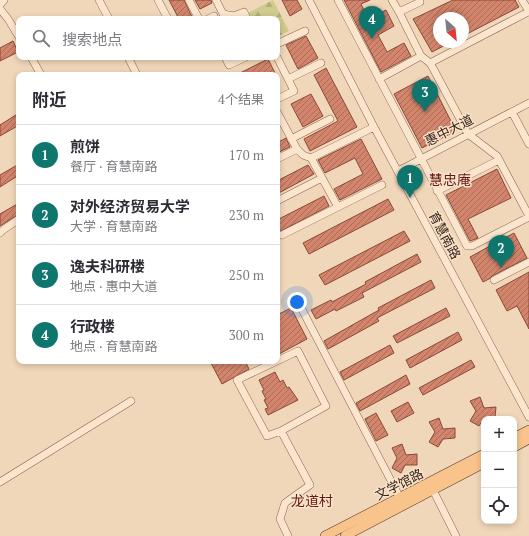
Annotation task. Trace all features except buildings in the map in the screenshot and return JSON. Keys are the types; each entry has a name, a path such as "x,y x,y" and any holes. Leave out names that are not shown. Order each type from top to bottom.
{"main road":[{"path":"517,436 529,430"},
{"path":"517,445 529,439"},
{"name":"文学馆路","path":"325,536 481,456"},
{"name":"文学馆路","path":"344,536 481,465"}],"street":[{"path":"0,5 4,0"},
{"path":"99,0 107,16"},
{"path":"158,0 166,16"},
{"path":"189,0 197,16"},
{"path":"216,0 223,14 234,16 244,12 246,16"},
{"name":"育慧南路","path":"309,0 374,127 529,417"},
{"path":"338,0 466,246 469,247 529,216 494,153 474,140 468,134 430,63 421,56 392,0"},
{"path":"430,63 529,11 522,0"},
{"path":"399,12 421,1"},
{"path":"0,9 16,32"},
{"path":"280,43 305,31"},
{"path":"379,79 421,56"},
{"path":"33,60 39,72"},
{"path":"130,60 136,72"},
{"path":"226,60 229,65 240,60"},
{"path":"278,60 294,91 280,98"},
{"path":"288,79 321,63"},
{"name":"惠中大道","path":"398,171 529,103"},
{"path":"512,112 529,144"},
{"path":"291,138 330,119"},
{"path":"280,122 297,149 303,155 311,158 338,207"},
{"path":"311,158 374,127"},
{"path":"280,158 297,149"},
{"path":"438,191 499,160"},
{"path":"280,199 322,178"},
{"path":"282,235 382,185"},
{"path":"0,233 16,222"},
{"path":"494,280 529,262"},
{"path":"296,298 400,498"},
{"path":"271,364 237,380 267,436 281,431 326,406 298,351 280,360"},
{"path":"0,482 130,401"},
{"path":"281,431 310,485 285,503 280,519 288,536"},
{"path":"433,490 456,536"}],"green space":[{"path":"273,0 289,31 280,36 280,16 247,16 246,14"}],"place":[{"name":"行政楼","path":"372,39"},
{"name":"逸夫科研楼","path":"425,112"},
{"name":"煎饼","path":"410,198"},
{"name":"对外经济贸易大学","path":"501,268"}],"district":[{"name":"慧忠庵","path":"450,179"},
{"name":"龙道村","path":"312,500"}]}
